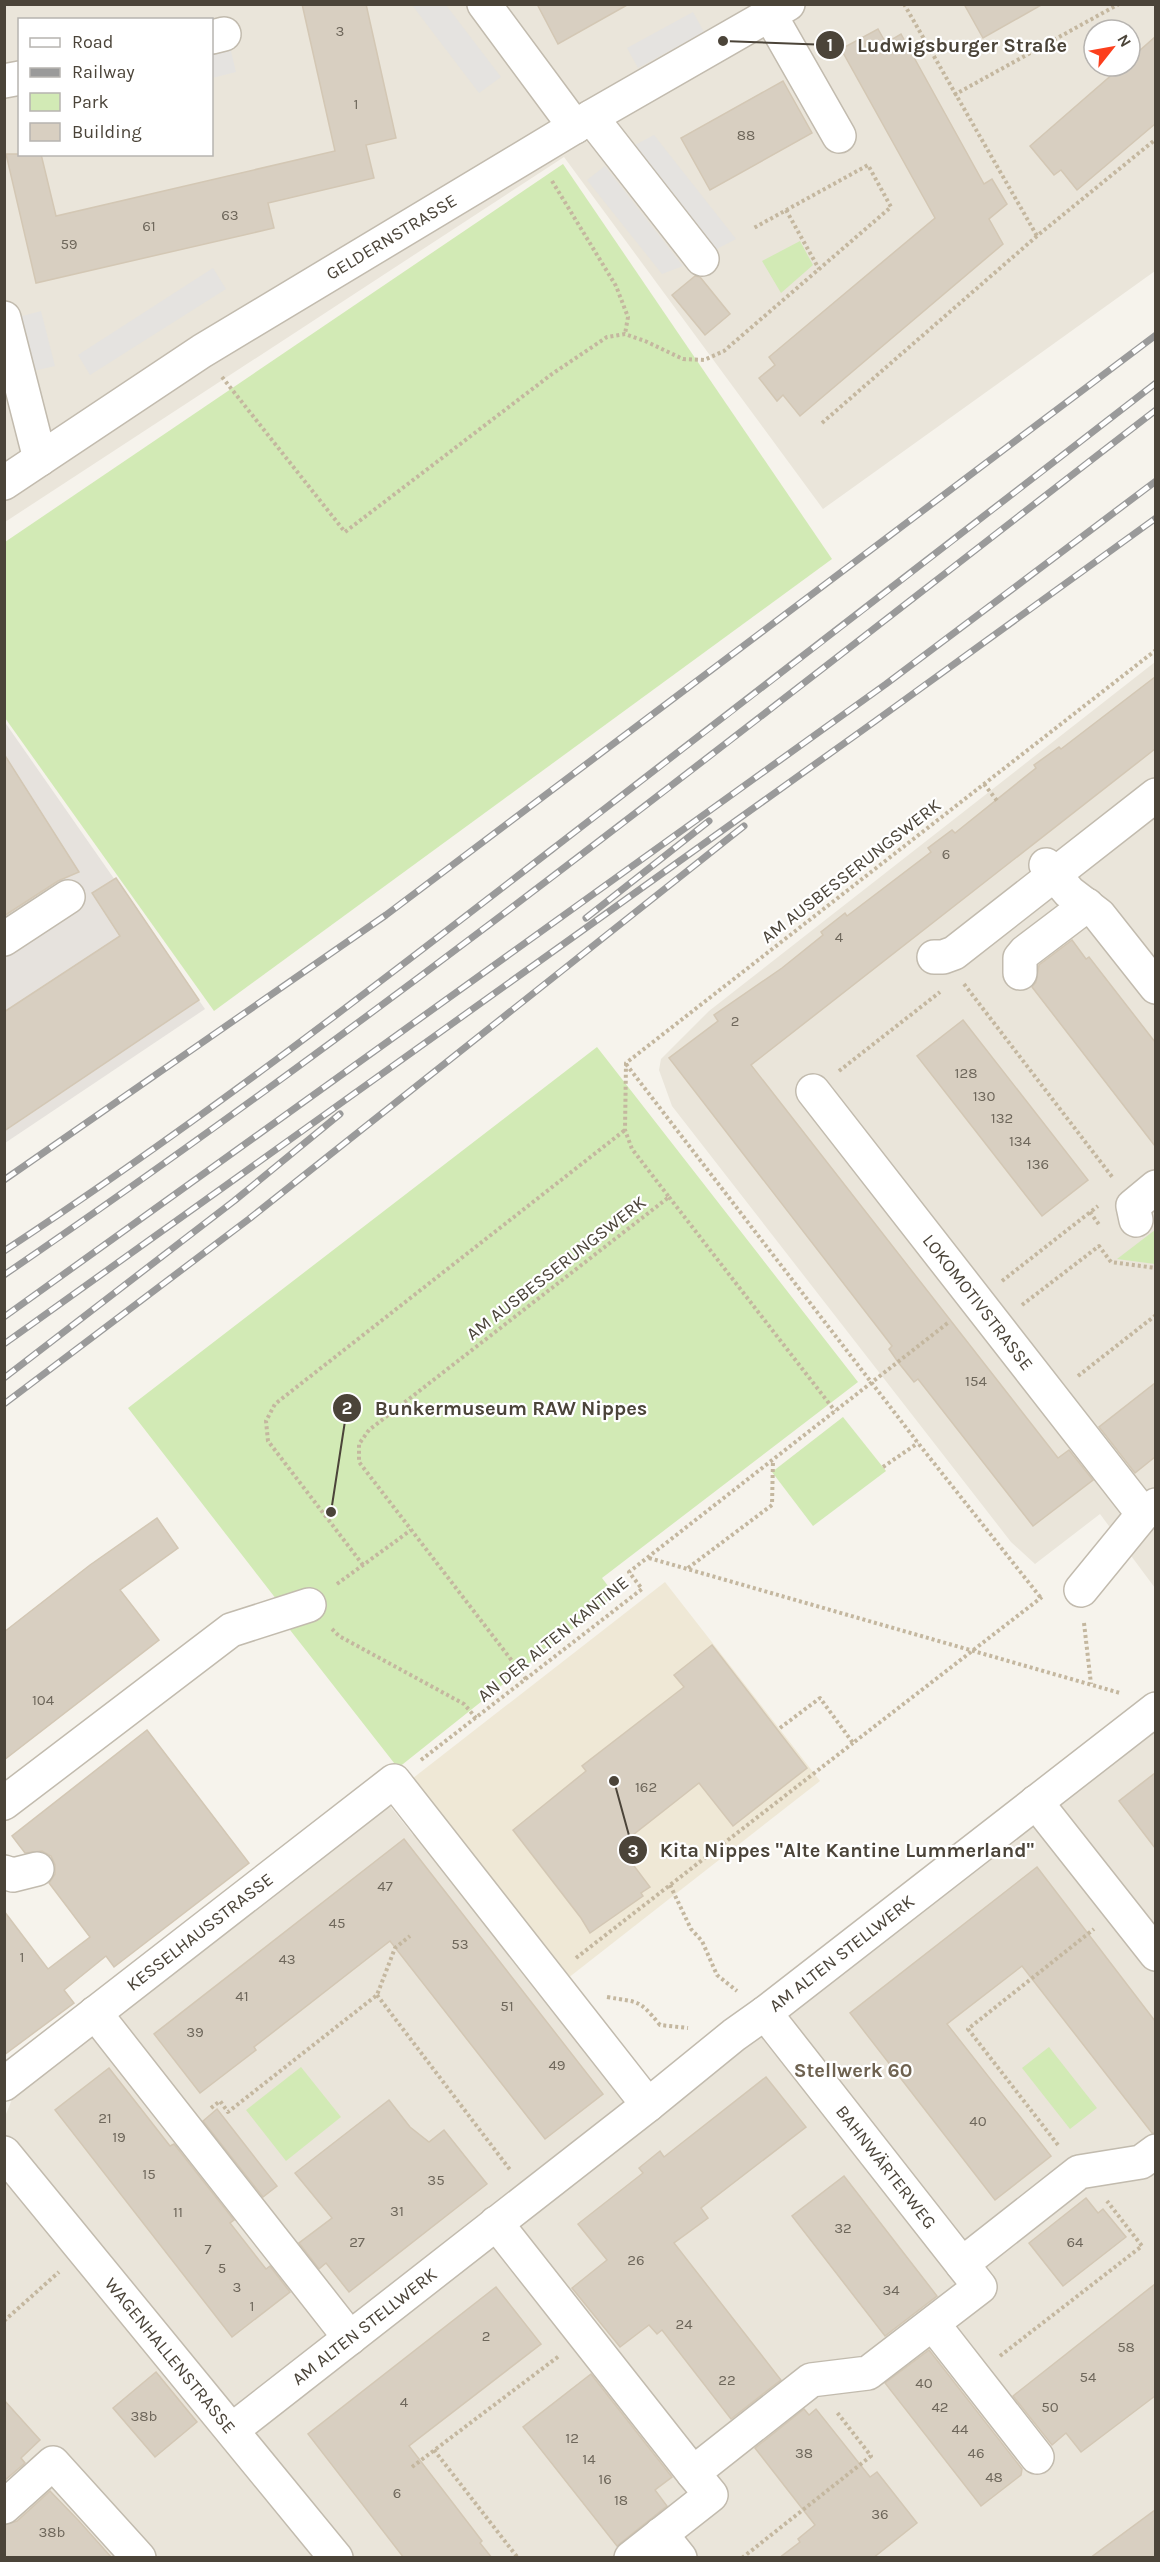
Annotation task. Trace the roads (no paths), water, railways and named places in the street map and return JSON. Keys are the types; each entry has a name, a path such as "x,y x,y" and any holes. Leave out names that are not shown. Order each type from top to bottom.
{"street":[{"path":"484,4 702,259"},
{"path":"779,10 839,136"},
{"name":"GELDERNSTRASSE","path":"4,483 202,351 583,122 779,10"},
{"path":"4,318 40,459"},
{"path":"934,957 954,953 1064,884 1155,795"},
{"path":"1020,973 1020,958 1064,884"},
{"path":"1064,884 1099,915 1155,987"},
{"path":"4,939 68,897"},
{"name":"LOKOMOTIVSTRASSE","path":"813,1091 1051,1397 1149,1510 1081,1590"},
{"path":"1136,1220 1133,1206 1155,1187"},
{"path":"4,1803 231,1630 309,1605"},
{"name":"AM ALTEN STELLWERK","path":"232,2430 648,2105 734,2035 1155,1709"},
{"name":"KESSELHAUSSTRASSE","path":"4,2084 394,1781 648,2105"},
{"path":"1036,1802 1155,1954"},
{"path":"4,1872 13,1875 37,1869"},
{"path":"95,2013 350,2338"},
{"name":"BAHNWÄRTERWEG","path":"693,2473 811,2380 868,2373 980,2287 765,2013"},
{"path":"962,2264 1092,2170 1141,2162 1155,2151"},
{"name":"WAGENHALLENSTRASSE","path":"4,2153 336,2558"},
{"path":"496,2223 711,2495 671,2546 631,2558"},
{"path":"933,2324 1037,2457"},
{"path":"4,2507 53,2463 139,2558"}],"railway":[{"path":"4,1180 386,915 1156,335"},
{"path":"4,1251 146,1154 354,1001 1156,383"},
{"path":"4,1275 298,1067 443,959 1156,410"},
{"path":"4,1317 886,684 1156,481"},
{"path":"4,1344 1156,518"},
{"path":"586,918 709,821"},
{"path":"4,1404 249,1219 744,826"},
{"path":"4,1378 234,1201 340,1114"}],"place":[{"name":"Ludwigsburger Straße","path":"723,41"},
{"name":"Bunkermuseum RAW Nippes","path":"331,1512"},
{"name":"Kita Nippes \"Alte Kantine Lummerland\"","path":"614,1781"}],"district":[{"name":"Stellwerk 60","path":"853,2070"}]}
